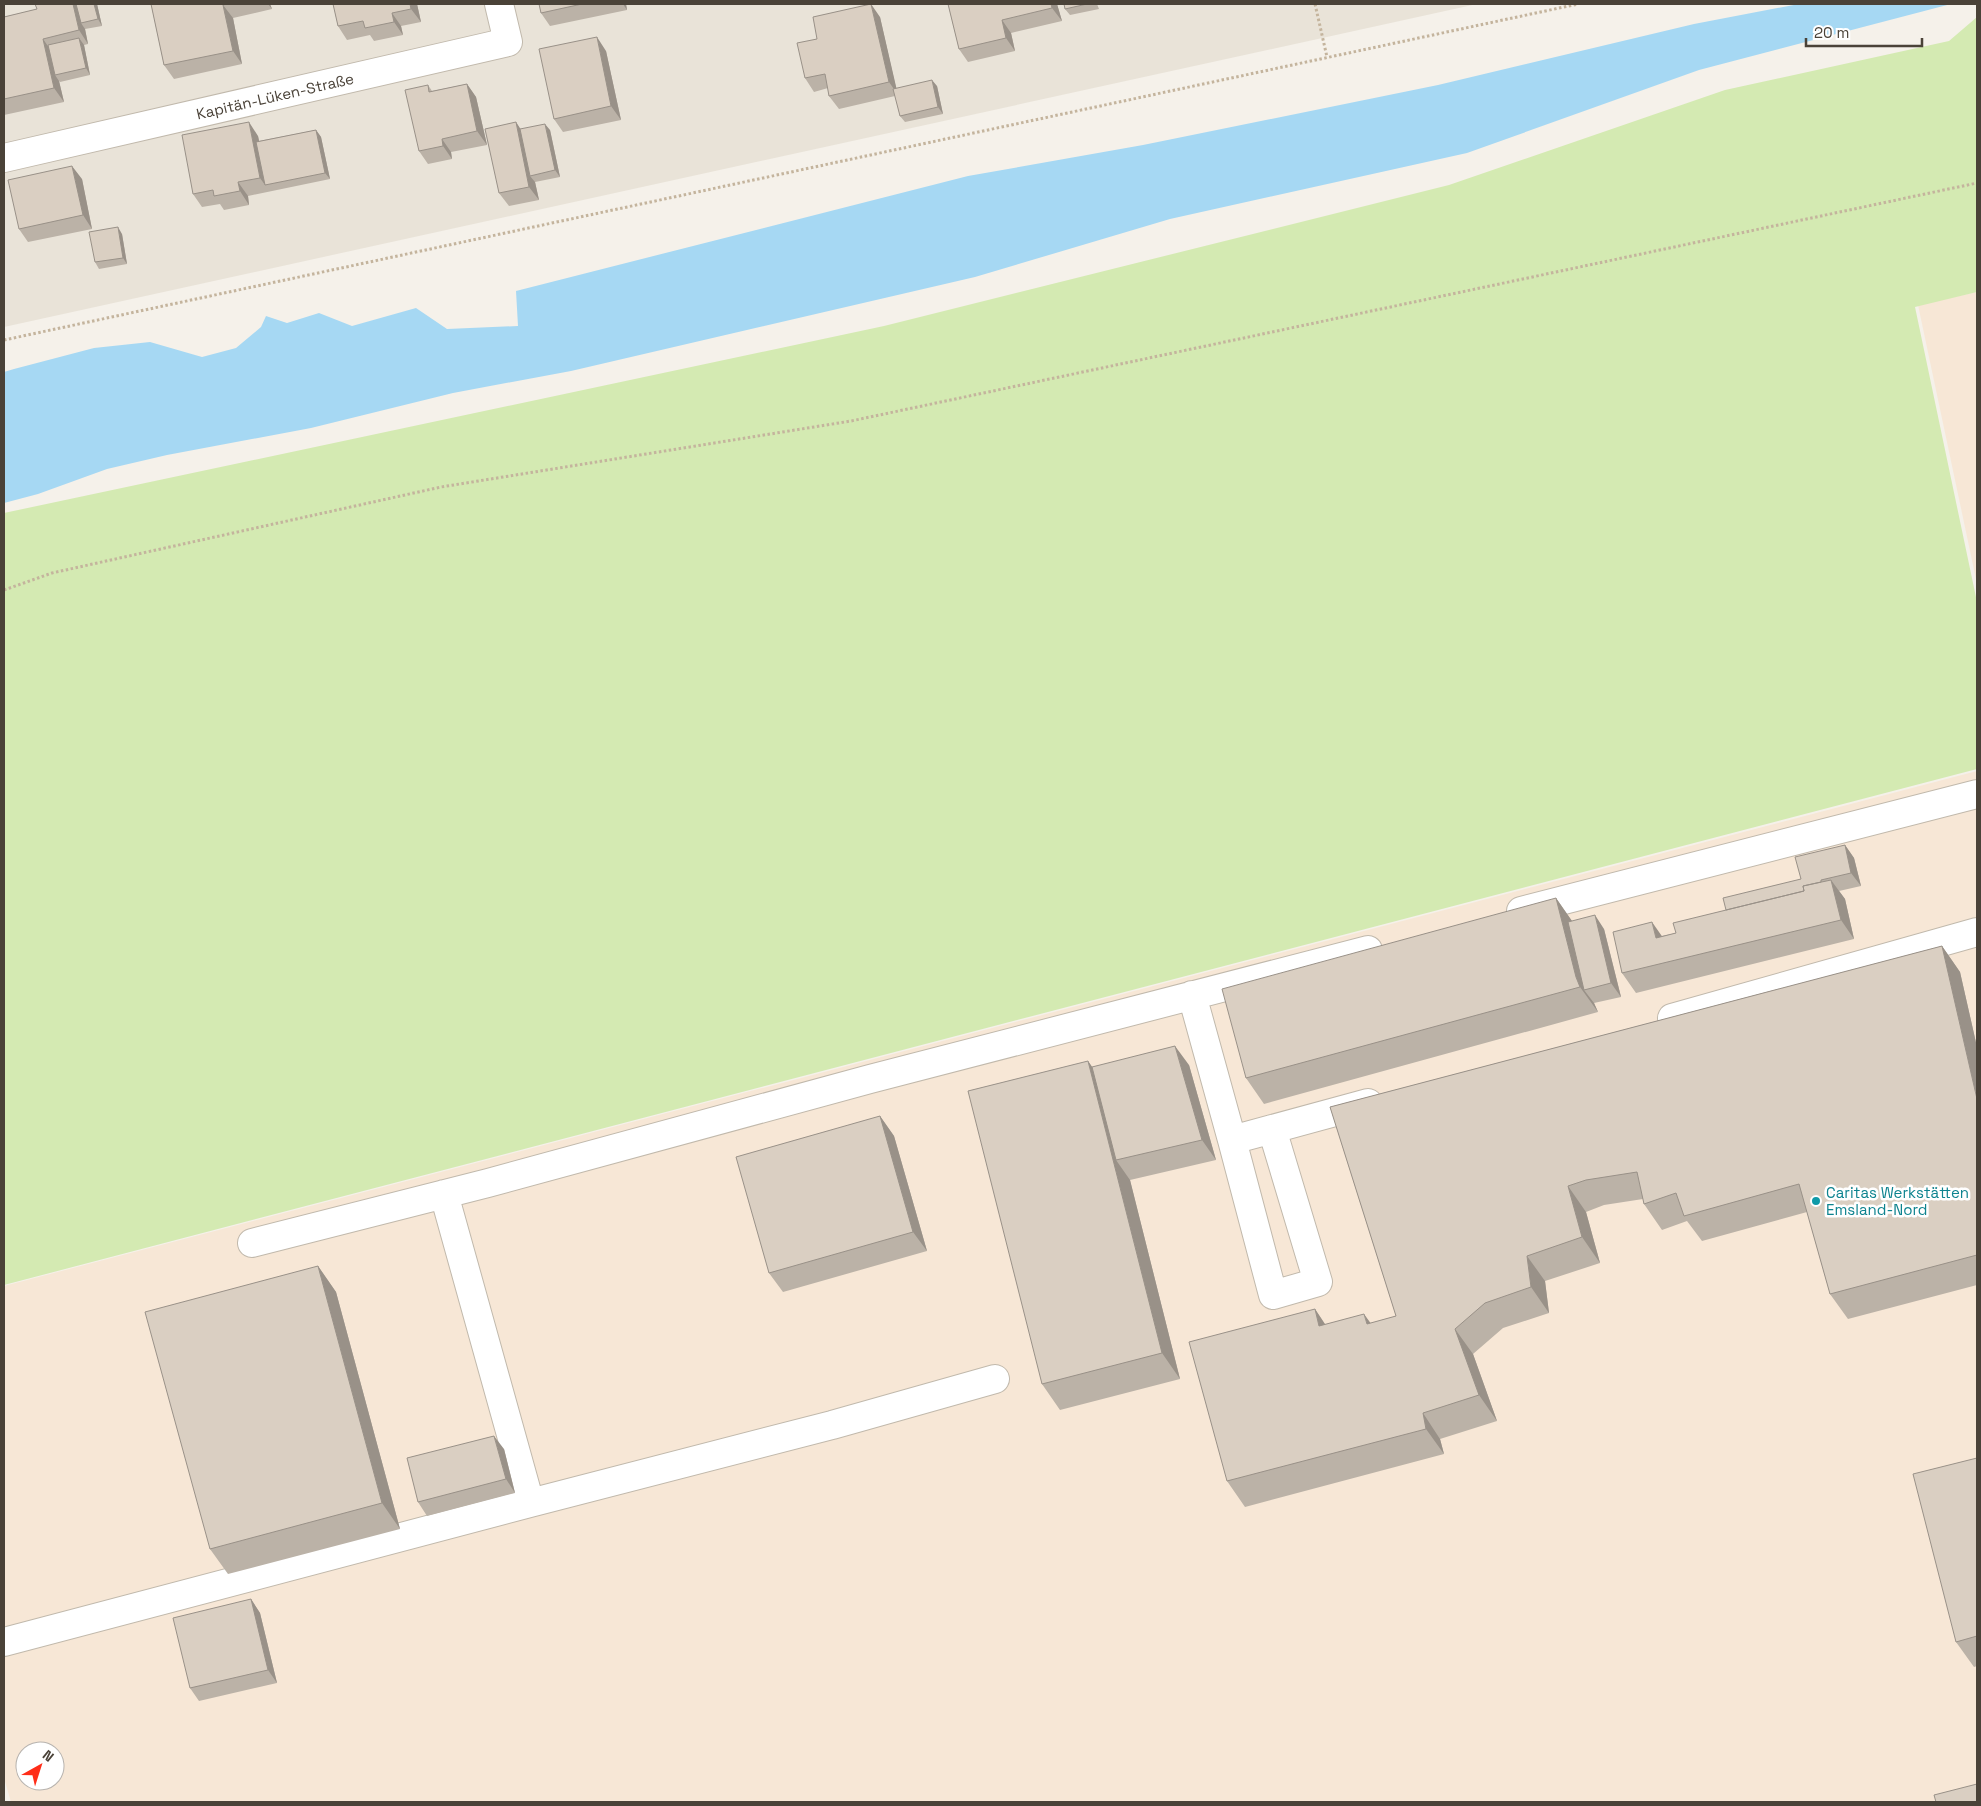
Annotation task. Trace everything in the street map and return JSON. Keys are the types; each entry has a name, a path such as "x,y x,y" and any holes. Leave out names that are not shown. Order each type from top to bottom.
{"street":[{"name":"Kapitän-Lüken-Straße","path":"4,158 508,42 499,4"},
{"path":"1497,917 1977,794"},
{"path":"1651,1024 1977,932"},
{"path":"252,1243 1394,943"},
{"path":"1192,995 1273,1295 1318,1282 1272,1129"},
{"path":"1232,1140 1395,1095"},
{"path":"444,1194 530,1503"},
{"path":"4,1642 832,1425 995,1379"}],"path":[{"path":"1315,4 1327,57"},
{"path":"4,340 1578,4"},
{"path":"4,590 52,573 441,487 851,421 1977,183"}],"shaded area":[{"path":"4,4 1477,4 4,327"},
{"path":"1977,292 1977,584 1918,305"},
{"path":"1977,771 1977,1802 11,1802 4,1778 4,1286"}],"green space":[{"path":"1977,17 1977,292 1915,307 1977,602 1977,769 4,1285 4,513 884,326 1449,185 1725,90 1949,41"}],"water":[{"path":"1799,4 1951,4 1699,70 1467,153 1170,219 975,277 571,371 453,393 311,428 167,455 107,469 38,494 4,503 4,372 14,369 94,348 150,342 202,357 236,348 261,327 266,316 287,323 319,313 352,326 416,308 447,329 518,326 516,291 968,176 1143,145 1438,85 1694,24"}],"building":[{"path":"35,4 73,4 79,30 43,39 54,88 4,99 4,17 37,9"},
{"path":"76,4 94,4 98,19 81,23"},
{"path":"151,4 227,4 223,5 233,51 164,65"},
{"path":"333,4 410,4 411,9 392,13 394,22 365,28 363,21 338,26"},
{"path":"539,4 582,4 541,13"},
{"path":"871,4 889,82 829,96 825,74 805,78 797,43 817,39 813,17"},
{"path":"948,4 1051,4 1052,8 1002,20 1006,38 959,49"},
{"path":"1064,4 1087,4 1065,9"},
{"path":"597,37 611,106 554,119 539,49"},
{"path":"79,38 86,68 55,75 48,45"},
{"path":"932,80 938,107 900,116 893,89"},
{"path":"467,84 477,131 442,139 443,146 419,151 405,90 428,85 429,92"},
{"path":"249,122 260,178 238,182 240,191 214,196 213,190 193,194 182,135"},
{"path":"516,122 529,187 499,193 485,129"},
{"path":"545,124 555,170 530,176 520,129"},
{"path":"316,130 325,173 265,185 256,142"},
{"path":"72,166 83,215 19,229 8,180"},
{"path":"118,227 123,258 95,262 89,232"},
{"path":"1845,845 1851,873 1803,886 1804,891 1726,910 1723,898 1801,879 1795,857"},
{"path":"1831,880 1841,920 1622,973 1613,932 1652,922 1656,938 1676,933 1673,923 1804,891 1803,886"},
{"path":"1556,898 1580,987 1246,1078 1222,989"},
{"path":"1595,915 1611,983 1584,990 1568,922"},
{"name":"Caritas Werkstätten Emsland-Nord","path":"1942,946 1977,1099 1977,1255 1830,1294 1799,1184 1684,1216 1676,1193 1644,1204 1637,1172 1586,1180 1568,1186 1582,1237 1527,1256 1531,1287 1485,1303 1455,1329 1479,1395 1423,1413 1426,1429 1227,1481 1189,1342 1315,1309 1319,1326 1364,1314 1367,1324 1396,1316 1330,1107"},
{"path":"1175,1046 1202,1140 1116,1160 1092,1067"},
{"path":"1088,1061 1162,1353 1042,1384 968,1091"},
{"path":"880,1116 913,1232 769,1273 736,1157"},
{"path":"318,1266 382,1503 210,1549 145,1312"},
{"path":"494,1436 506,1479 418,1502 407,1458"},
{"path":"1977,1458 1977,1636 1956,1642 1913,1474"},
{"path":"251,1599 268,1670 190,1688 173,1618"},
{"path":"1977,1784 1977,1802 1936,1802 1934,1795"}],"place":[{"name":"Caritas Werkstätten Emsland-Nord","path":"1816,1201"}]}
